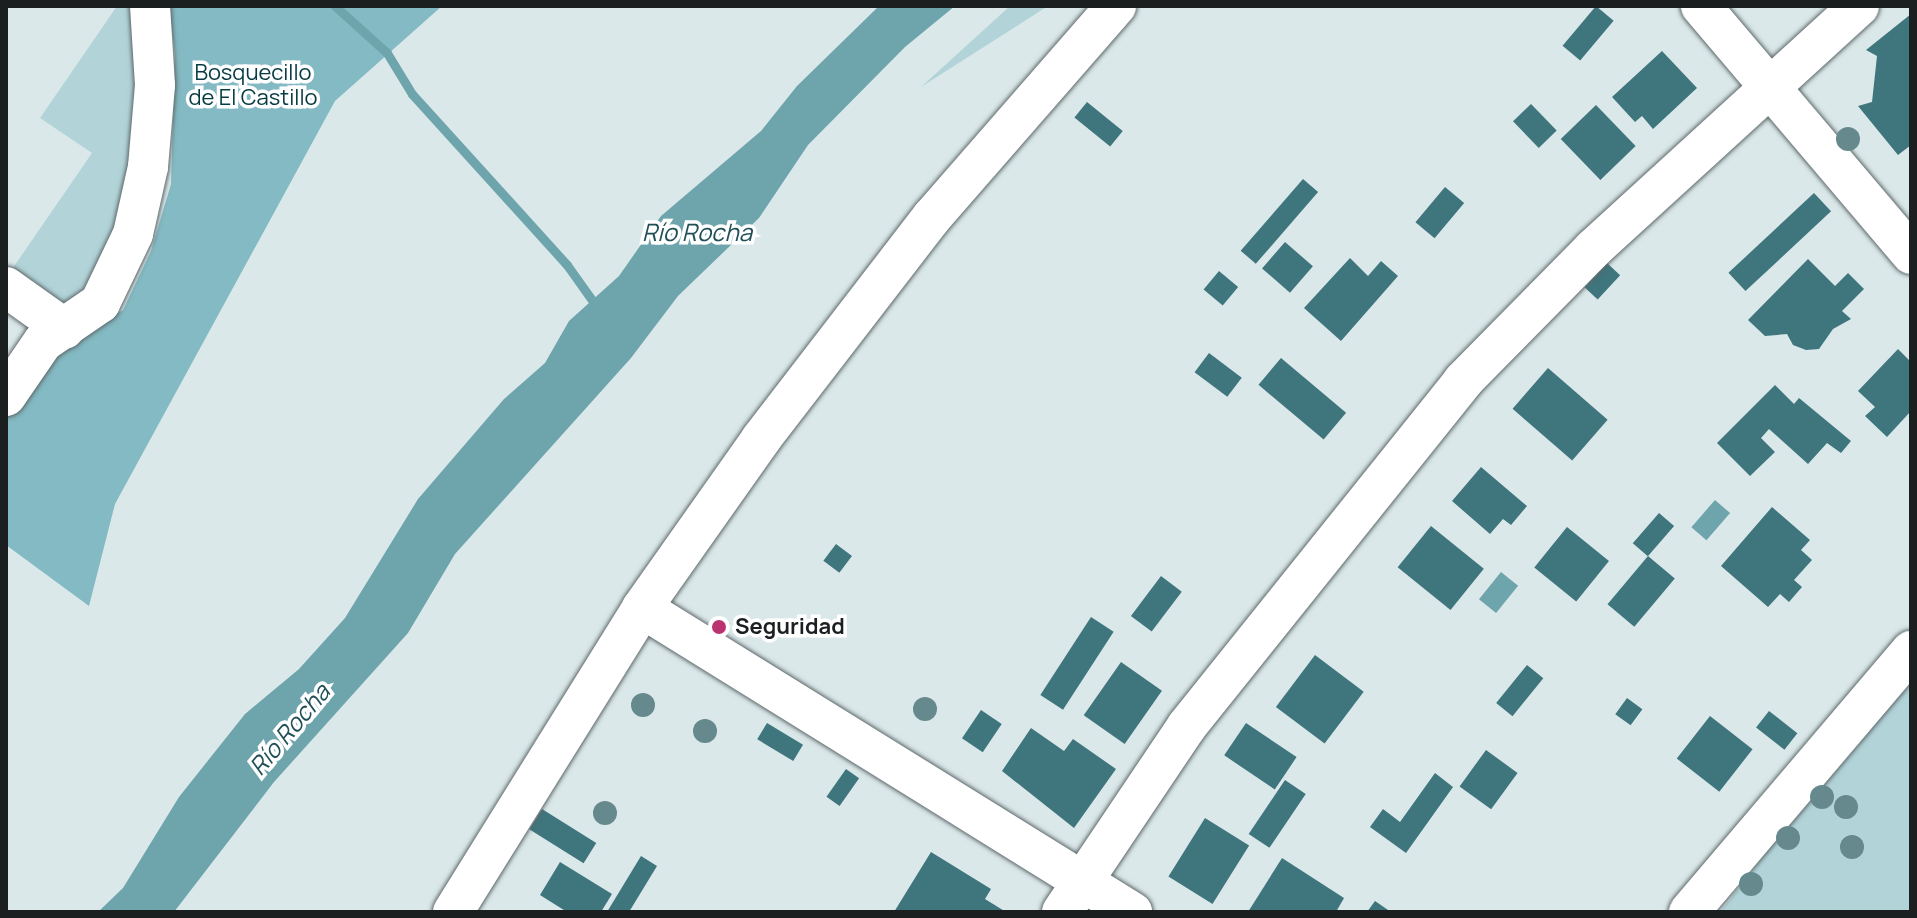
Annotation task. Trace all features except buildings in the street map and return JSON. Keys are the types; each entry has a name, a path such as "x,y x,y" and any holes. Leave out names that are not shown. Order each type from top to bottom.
{"street":[{"path":"6,396 43,342 100,303 133,234 148,167 154,99 150,6"},
{"path":"453,912 642,608 761,439 932,217 1116,6"},
{"path":"1701,6 1772,84 1911,254"},
{"path":"1072,896 1187,726 1377,483 1463,381 1593,249 1859,6"},
{"path":"6,287 65,329"},
{"path":"642,608 1072,896 1132,912"},
{"path":"1689,912 1911,651"}],"shaded area":[{"path":"117,6 136,6 144,101 115,252 75,301 56,305 8,275 92,153 40,118"},
{"path":"1010,6 1048,6 921,87"},
{"path":"1911,677 1911,912 1720,912 1774,842"}],"green space":[{"name":"Bosquecillo de El Castillo","path":"169,6 442,6 335,101 115,504 89,606 6,545 6,411 41,359 123,310 151,251 171,184 175,54"}],"water":[{"name":"Río Rocha","path":"879,6 955,6 905,47 808,145 759,218 678,296 631,358 455,554 408,633 274,782 174,912 98,912 123,888 179,797 245,714 299,669 345,618 418,499 504,399 545,363 569,321 619,276 661,216 761,131 797,86"},
{"path":"1715,500 1730,513 1706,540 1691,527"},
{"path":"1501,572 1518,586 1496,613 1479,599"}],"waterway":[{"path":"335,6 387,53 412,94 567,265 597,307"}],"place":[{"name":"Seguridad","path":"719,627"}]}
